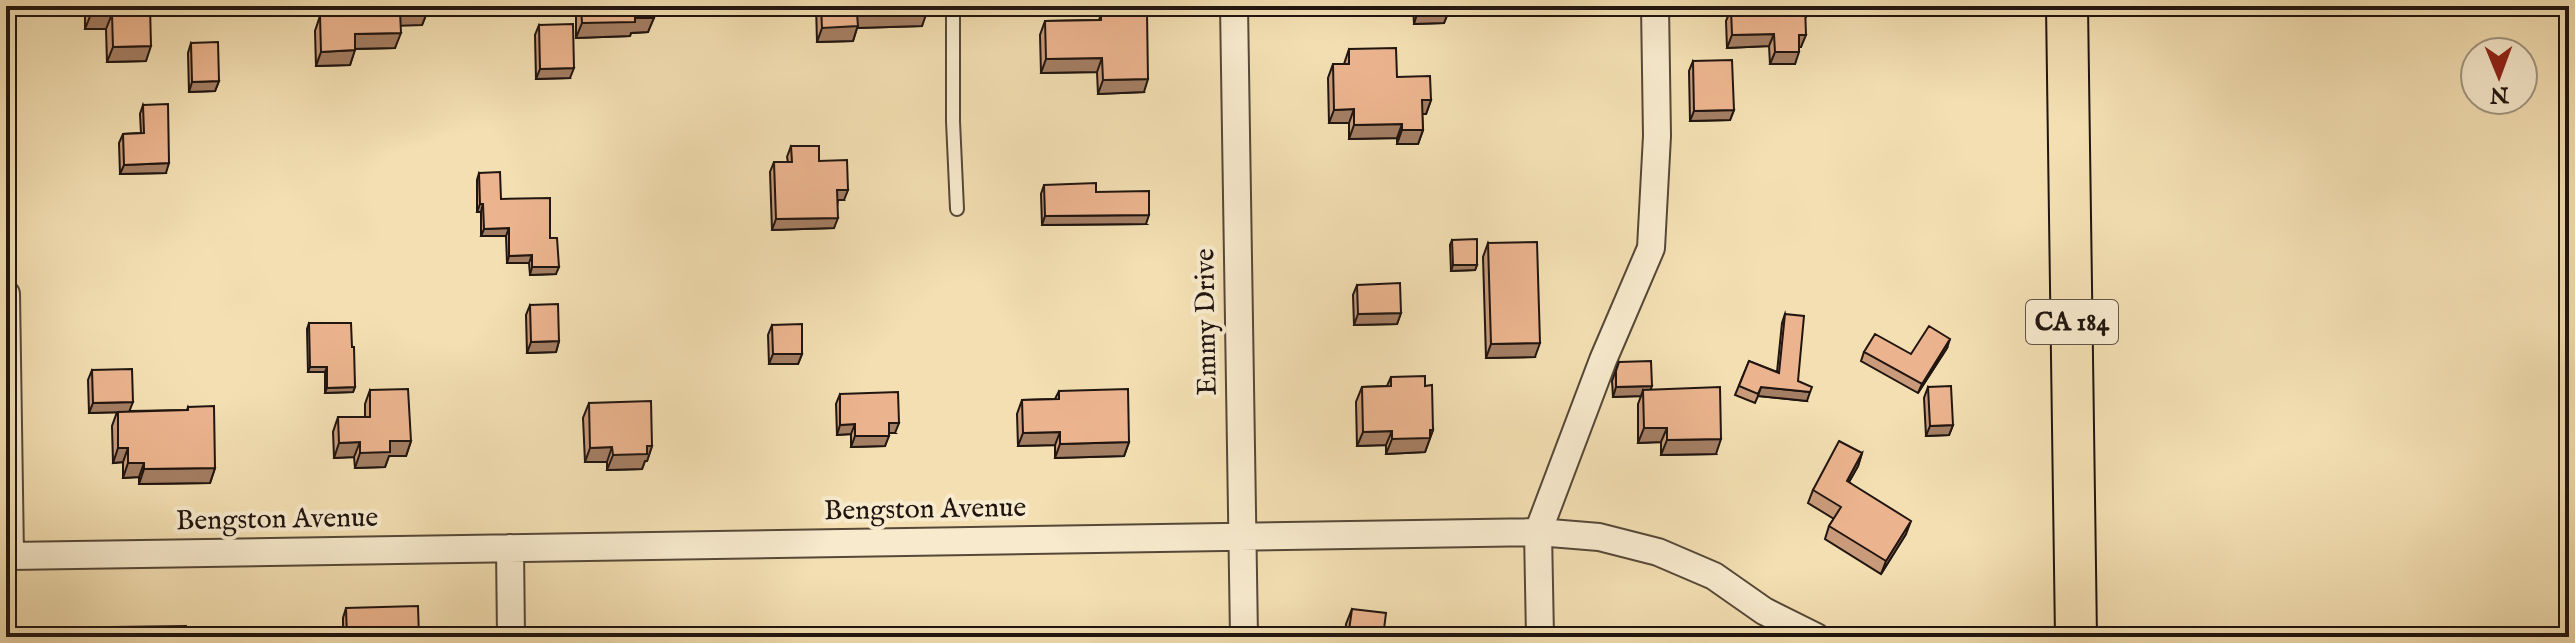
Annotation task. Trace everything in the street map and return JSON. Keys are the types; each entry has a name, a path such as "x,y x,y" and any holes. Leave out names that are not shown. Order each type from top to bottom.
{"main road":[{"name":"CA 184","path":"2067,6 2076,637"}],"street":[{"name":"Emmy Drive","path":"1234,6 1244,637"},
{"path":"1540,637 1538,532 1603,360 1651,248 1657,136 1655,6"},
{"name":"Bengston Avenue","path":"6,294 10,556 1538,532 1599,537 1658,552 1714,576 1764,611 1816,637"},
{"path":"510,548 511,637"}],"lane":[{"path":"953,6 957,209"}],"building":[{"path":"91,6 150,6 151,46 113,47 112,14 91,14"},
{"path":"349,6 427,6 428,10 400,11 401,33 355,34 355,50 321,52 320,16 349,16"},
{"path":"581,6 653,6 654,18 635,18 635,22 582,23"},
{"path":"821,6 927,6 927,12 857,14 858,26 822,28"},
{"path":"1417,6 1448,6 1448,13 1417,14"},
{"path":"1805,6 1806,35 1799,35 1799,52 1775,52 1774,34 1732,35 1731,9"},
{"path":"1147,13 1148,79 1103,80 1102,58 1046,59 1045,21 1101,20 1101,14"},
{"path":"573,24 574,68 540,69 539,25"},
{"path":"218,42 219,81 192,82 191,43"},
{"path":"1396,48 1397,77 1430,76 1431,100 1422,100 1423,130 1402,130 1402,124 1354,125 1354,109 1334,110 1333,64 1349,64 1349,49"},
{"path":"1732,60 1734,110 1694,111 1693,61"},
{"path":"168,104 169,163 124,165 123,134 144,133 143,105"},
{"path":"791,146 819,146 819,161 847,160 848,190 837,190 838,218 776,219 774,162 792,162"},
{"path":"500,172 501,199 550,198 550,238 557,238 559,267 532,267 532,255 509,256 509,228 484,229 479,173"},
{"path":"1096,183 1096,192 1149,191 1149,215 1045,216 1044,185"},
{"path":"1477,239 1477,265 1453,265 1452,240"},
{"path":"1537,242 1540,343 1491,344 1488,243"},
{"path":"1400,283 1401,313 1358,314 1357,285"},
{"path":"558,304 559,341 531,342 530,305"},
{"path":"1785,314 1804,316 1798,381 1812,387 1810,392 1761,387 1758,394 1739,386 1749,361 1779,373"},
{"path":"309,323 351,323 355,387 327,388 327,367 310,367"},
{"path":"802,324 802,354 773,354 772,325"},
{"path":"1929,326 1950,339 1922,384 1864,352 1875,334 1911,354"},
{"path":"1651,361 1652,386 1616,387 1619,362"},
{"path":"132,369 133,402 93,403 92,370"},
{"path":"1425,376 1425,386 1432,385 1433,430 1430,430 1430,438 1392,439 1392,431 1363,432 1362,387 1391,386 1391,377"},
{"path":"1951,386 1953,425 1930,426 1928,387"},
{"path":"1720,387 1721,439 1667,440 1667,428 1644,428 1643,390"},
{"path":"408,389 411,441 390,441 390,452 360,453 360,442 339,443 338,417 370,417 370,390"},
{"path":"1128,389 1129,442 1060,444 1060,432 1023,433 1022,400 1059,399 1059,391"},
{"path":"898,392 899,423 889,423 889,436 855,436 855,424 840,425 840,394"},
{"path":"651,401 652,446 647,446 647,454 613,455 612,447 590,448 589,403"},
{"path":"214,406 215,468 144,469 144,463 128,463 128,448 118,448 118,412"},
{"path":"1839,441 1862,453 1847,481 1911,521 1886,561 1829,526 1841,507 1813,490"},
{"path":"418,606 419,637 347,637 346,608"},
{"path":"1352,609 1386,613 1383,637 1348,637"},
{"path":"186,626 187,637 113,637 112,627"},
{"path":"1086,629 1087,637 1047,637 1047,630"}]}
